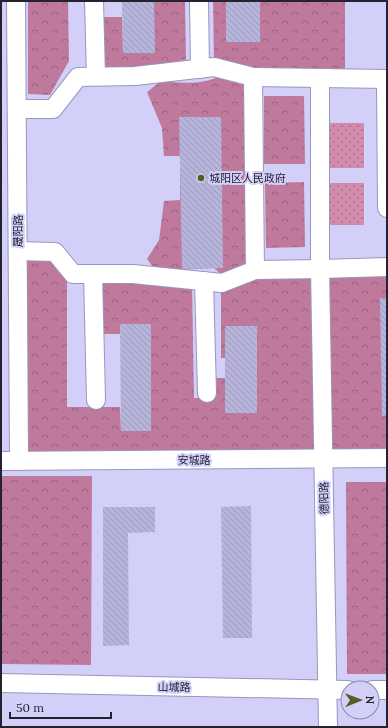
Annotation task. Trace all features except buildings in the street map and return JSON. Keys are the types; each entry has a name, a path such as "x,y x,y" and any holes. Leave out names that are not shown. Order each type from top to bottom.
{"street":[{"name":"晟阳路","path":"16,1 19,461"},
{"path":"94,1 96,76"},
{"path":"199,1 200,69"},
{"path":"17,109 53,109 78,77 135,76 214,68 253,77 386,79 387,208"},
{"path":"253,77 255,270"},
{"name":"德阳路","path":"320,78 320,268 328,727"},
{"path":"18,251 55,252 73,274 132,274 222,283 255,270 387,267"},
{"path":"93,274 96,400"},
{"path":"204,281 207,393"},
{"name":"安城路","path":"1,461 387,458"},
{"name":"山城路","path":"1,683 340,690"}],"shaded area":[{"path":"323,123 364,123 364,168 323,168"},
{"path":"324,183 364,183 364,225 323,225"}],"green space":[{"path":"28,1 68,1 69,61 50,95 28,94"},
{"path":"154,1 185,1 186,60 138,67 100,67 100,17 122,17 123,53 154,53"},
{"path":"213,1 345,1 345,73 254,73 214,64"},
{"path":"220,76 247,85 250,265 222,275 214,268 156,271 147,259 159,240 164,201 180,200 180,156 164,156 162,128 147,92 161,81 184,83 199,82"},
{"path":"264,96 304,96 305,164 264,164"},
{"path":"304,182 305,247 266,248 265,183"},
{"path":"24,257 51,257 67,277 67,407 120,407 121,431 151,430 151,324 120,324 120,334 100,334 99,279 192,286 194,398 214,398 214,378 225,378 225,413 257,413 257,327 225,358 221,358 221,287 254,274 316,273 318,454 26,454"},
{"path":"387,267 387,450 331,451 328,276"},
{"path":"1,476 92,476 91,665 1,664"},
{"path":"346,482 387,482 387,674 347,674"}],"place":[{"name":"城阳区人民政府","path":"201,178"}]}
